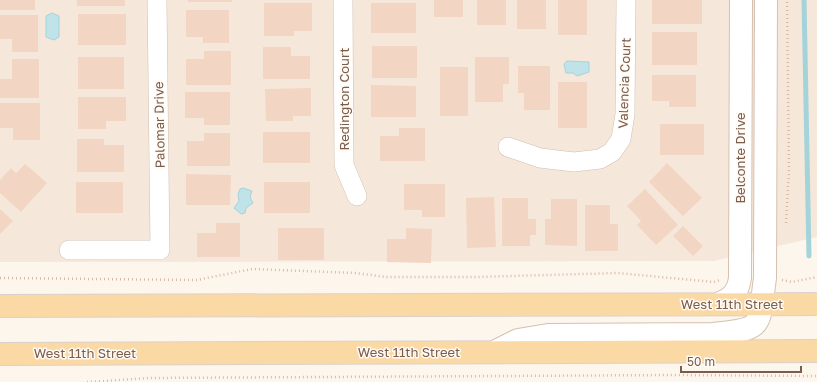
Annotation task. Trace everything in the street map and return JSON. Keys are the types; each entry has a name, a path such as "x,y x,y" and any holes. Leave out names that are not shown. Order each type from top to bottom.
{"main road":[{"name":"Belconte Drive","path":"718,304 728,300 734,294 739,287 740,278 741,0"},
{"name":"Belconte Drive","path":"494,352 518,340 548,335 713,334 738,332 750,328 758,323 765,278 766,0"},
{"name":"West 11th Street","path":"0,306 817,304"},
{"name":"West 11th Street","path":"0,354 817,351"}],"street":[{"name":"Palomar Drive","path":"69,250 160,250 157,0"},
{"name":"Redington Court","path":"343,0 344,165 357,196"},
{"name":"Valencia Court","path":"508,147 540,158 574,162 600,159 612,152 621,139 625,114 626,0"}],"path":[{"path":"785,230 789,169 787,0"},
{"path":"0,278 197,280 252,269 356,272 386,277 477,277 618,273 714,282 725,279"},
{"path":"781,279 782,273"},
{"path":"777,278 792,282 817,277"},
{"path":"88,382 149,378 817,376"}],"shaded area":[{"path":"0,0 817,0 817,237 714,261 0,262"}],"water":[{"path":"52,13 59,16 59,37 54,40 46,37 46,16"},
{"path":"567,61 589,62 589,72 577,76 573,73 566,73 564,64"},
{"path":"243,188 252,191 250,197 253,203 246,208 245,213 241,214 234,208 239,201 238,194 240,189"}],"building":[{"path":"0,0 35,0 35,10 0,10"},
{"path":"77,0 125,0 125,6 77,6"},
{"path":"188,0 232,0 232,2 188,2"},
{"path":"434,0 463,0 463,17 434,17"},
{"path":"477,0 506,0 506,25 477,25"},
{"path":"517,0 546,0 546,29 517,29"},
{"path":"558,0 587,0 587,35 558,35"},
{"path":"652,0 702,0 702,24 652,24"},
{"path":"264,3 312,3 312,31 294,31 294,36 264,36"},
{"path":"371,3 416,3 416,33 371,33"},
{"path":"186,10 229,10 229,43 203,43 203,37 186,37"},
{"path":"78,14 126,14 126,45 78,45"},
{"path":"0,15 38,15 38,52 12,52 12,39 0,39"},
{"path":"652,32 697,32 697,65 652,65"},
{"path":"372,46 417,46 417,78 372,78"},
{"path":"263,47 291,47 291,56 310,56 310,79 263,79"},
{"path":"204,51 231,51 231,85 186,85 186,59 204,59"},
{"path":"78,57 124,57 124,89 78,89"},
{"path":"475,57 509,57 509,84 503,84 503,102 475,102"},
{"path":"12,59 39,59 39,98 0,98 0,79 12,79"},
{"path":"518,66 550,66 550,110 524,110 524,93 518,93"},
{"path":"440,67 468,67 468,116 440,116"},
{"path":"652,75 696,75 696,107 669,107 669,101 652,101"},
{"path":"558,82 587,82 587,128 558,128"},
{"path":"371,85 416,86 416,117 371,117"},
{"path":"311,88 311,116 293,116 293,121 266,121 265,89"},
{"path":"185,92 230,92 230,125 204,125 204,118 185,118"},
{"path":"78,97 126,97 126,121 106,121 106,129 78,129"},
{"path":"0,103 40,103 40,140 13,140 13,128 0,128"},
{"path":"660,124 704,124 704,155 660,155"},
{"path":"399,128 425,128 425,161 380,161 380,136 399,136"},
{"path":"263,132 310,132 310,163 263,163"},
{"path":"204,133 230,133 230,166 187,166 187,141 204,141"},
{"path":"77,139 104,139 104,145 124,145 124,172 77,172"},
{"path":"667,163 702,198 683,216 649,182"},
{"path":"25,164 47,183 21,212 0,193 0,180 11,168 16,173"},
{"path":"186,174 231,175 230,205 186,205"},
{"path":"76,182 123,182 123,213 76,213"},
{"path":"264,182 310,182 310,213 264,213"},
{"path":"404,184 445,184 445,217 422,217 422,210 404,210"},
{"path":"645,189 678,225 656,245 637,225 641,221 627,206"},
{"path":"494,197 496,247 467,248 466,198"},
{"path":"502,198 528,198 528,219 536,219 536,235 530,235 530,246 502,246"},
{"path":"551,199 577,199 577,246 545,245 545,219 551,219"},
{"path":"585,205 610,205 610,224 618,224 618,251 585,251"},
{"path":"0,209 13,221 0,234"},
{"path":"216,223 240,223 240,257 197,257 197,233 216,233"},
{"path":"683,226 703,246 693,256 673,236"},
{"path":"278,228 324,228 324,260 278,260"},
{"path":"406,228 432,229 431,263 387,262 387,239 406,239"}],"waterway":[{"path":"804,0 809,256"}]}
